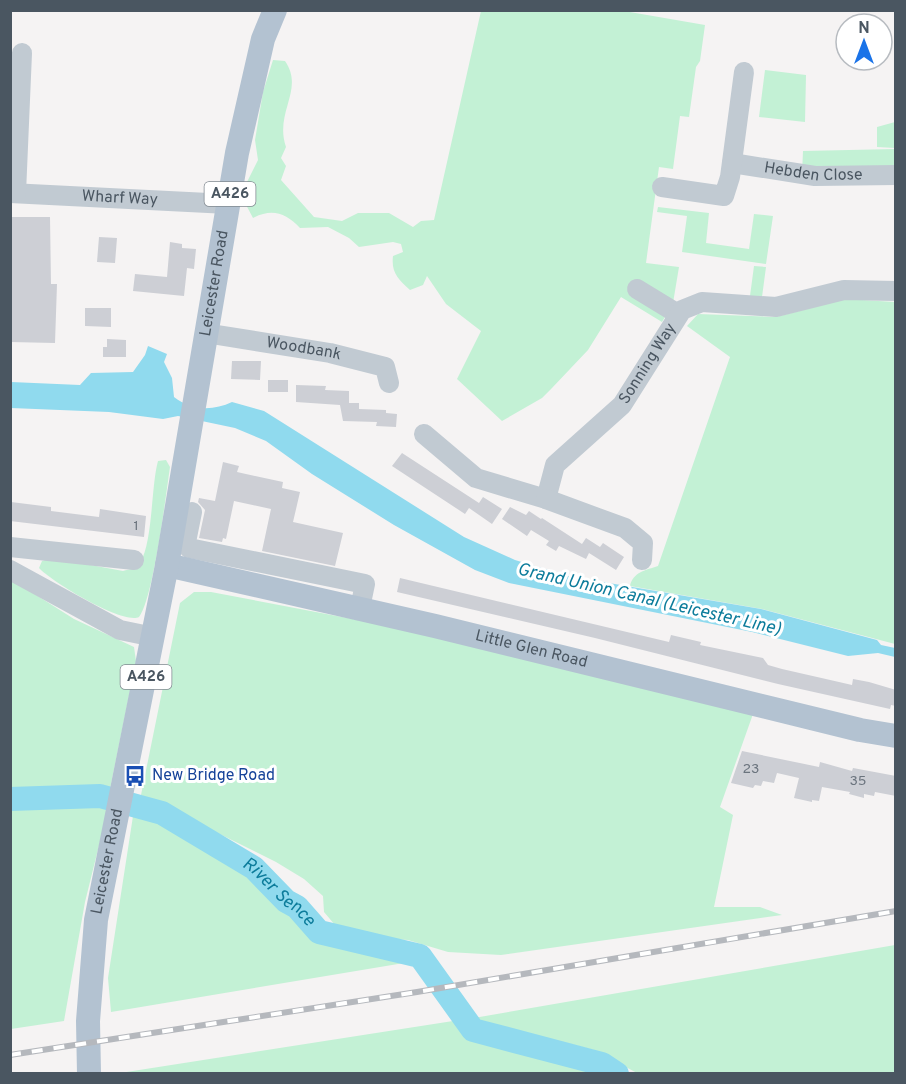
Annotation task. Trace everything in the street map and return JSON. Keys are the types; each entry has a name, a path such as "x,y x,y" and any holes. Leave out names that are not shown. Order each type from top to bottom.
{"main road":[{"name":"Leicester Road","path":"89,1074 88,1021 96,920 154,637 228,204 263,39 275,10"},
{"name":"Little Glen Road","path":"167,565 253,572 360,608 860,730 896,736"}],"street":[{"path":"13,193 22,53"},
{"path":"662,187 724,196 732,162 744,72"},
{"name":"Hebden Close","path":"732,162 815,176 896,175"},
{"name":"Wharf Way","path":"13,193 228,204"},
{"path":"637,289 678,314"},
{"name":"Sonning Way","path":"546,499 555,465 622,405 678,314 688,306 702,302 776,308 844,290 896,291"},
{"name":"Woodbank","path":"205,333 360,359 385,367 390,383"},
{"path":"424,434 476,478 546,499 624,528 643,543 642,560"},
{"path":"192,512 186,542 189,548 253,572"},
{"path":"10,547 111,564 134,560"},
{"path":"33,550 14,571 120,630 154,637"}],"green space":[{"path":"481,11 624,11 705,25 689,117 680,116 673,169 659,167 646,263 679,267 673,303 662,322 621,297 588,350 552,388 542,398 502,421 457,379 481,331 446,304 427,276 423,285 410,290 402,282 394,271 393,262 393,256 403,252 401,244 393,242 359,247 349,238 328,227 300,228 284,216 273,213 253,218 244,201 246,184 258,160 255,140 263,92 273,60 285,61 292,82 284,123 283,134 286,147 281,158 286,166 281,180 314,217 342,221 358,213 389,213 413,227 421,221 434,220"},
{"path":"765,70 806,75 805,122 759,117"},
{"path":"895,122 895,148 877,147 877,127"},
{"path":"895,149 895,175 802,174 803,151"},
{"path":"658,207 709,213 706,243 749,249 754,214 773,216 766,264 682,252 687,216 657,212"},
{"path":"754,266 766,267 762,297 750,296"},
{"path":"846,299 895,302 895,644 762,609 630,586 637,575 658,566 730,357 687,326 698,314 776,317"},
{"path":"166,460 170,467 158,546 149,590 139,617 131,618 104,609 72,592 39,568 42,561 53,558 123,571 137,566 144,554 150,528 158,461"},
{"path":"11,579 74,619 134,647 136,661 110,789 27,790 11,794"},
{"path":"194,592 211,592 421,632 753,714 720,807 733,815 714,907 760,907 782,915 501,955 448,952 408,940 366,937 335,925 324,912 323,896 304,879 276,862 141,795 180,603"},
{"path":"101,799 107,813 85,902 64,1021 11,1029 11,802"},
{"path":"138,812 152,814 170,828 270,881 287,896 307,926 322,939 389,952 404,963 111,1012 108,978 133,816"},
{"path":"895,945 895,1073 637,1073 594,1050 535,1035 494,1030 468,1019"},
{"path":"453,1021 490,1038 583,1060 606,1073 120,1073"}],"water":[{"name":"Grand Union Canal (Leicester Line)","path":"148,346 167,354 164,362 172,378 174,397 181,402 195,407 210,408 232,402 264,411 464,537 515,560 568,576 761,609 877,640 881,645 895,648 895,657 878,653 848,656 752,632 509,583 475,570 394,525 312,474 266,441 235,428 178,416 163,419 109,412 11,408 11,382 80,385 91,373 133,372 145,355"}],"building":[{"path":"10,217 50,217 51,284 57,284 55,343 10,342"},
{"path":"99,237 117,238 115,263 97,262"},
{"path":"170,242 182,244 182,248 196,249 194,269 187,268 184,296 133,291 135,274 167,277"},
{"path":"85,308 111,308 111,327 85,326"},
{"path":"107,339 126,340 126,357 103,357 103,347 107,347"},
{"path":"232,361 261,361 260,380 231,379"},
{"path":"268,380 288,380 288,392 268,392"},
{"path":"296,385 326,386 325,390 349,391 349,403 359,403 359,409 386,410 386,413 397,414 396,427 376,426 377,422 343,421 340,405 296,402"},
{"path":"402,453 479,503 483,497 502,509 492,524 469,508 465,514 392,466"},
{"path":"223,462 239,466 237,472 283,482 282,488 300,492 293,522 343,533 335,566 262,551 271,509 234,501 226,539 223,538 222,542 199,538 205,510 198,502 199,498 215,501"},
{"path":"11,502 51,507 51,511 99,517 100,509 146,516 144,537 10,521"},
{"path":"510,507 526,515 529,511 582,544 586,538 600,547 603,543 624,557 616,570 589,553 586,559 559,546 556,551 546,545 549,541 531,530 527,536 502,519"},
{"path":"400,578 669,642 671,635 701,642 700,645 763,658 768,665 782,669 852,685 853,679 869,682 896,690 896,706 891,705 890,709 778,684 397,592"},
{"path":"742,751 819,767 820,762 852,771 853,768 896,776 896,796 875,792 874,796 864,794 864,798 849,794 850,792 822,787 819,801 812,800 812,802 794,798 799,778 777,773 774,783 763,781 761,786 755,785 753,788 731,783"}],"waterway":[{"name":"River Sence","path":"10,799 100,796 162,813 254,868 286,901 297,907 319,932 420,956 473,1030 602,1064 617,1074"}],"railway":[{"path":"10,1055 417,992 896,911"}],"place":[{"name":"New Bridge Road","path":"135,776"}]}
